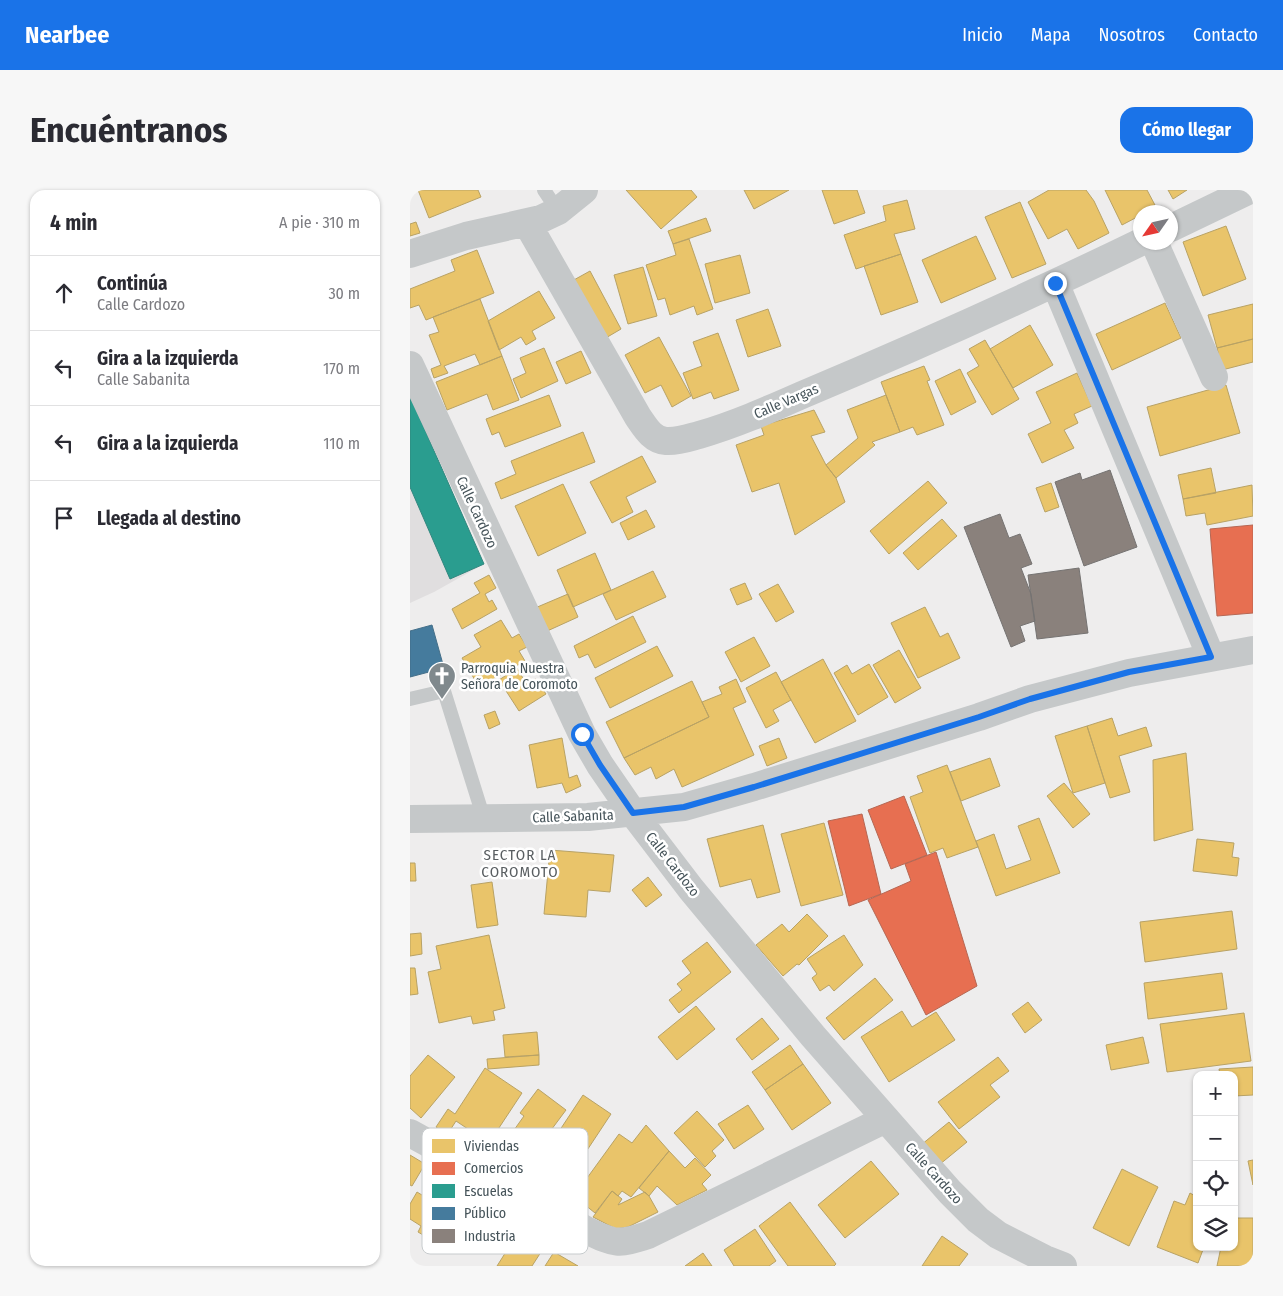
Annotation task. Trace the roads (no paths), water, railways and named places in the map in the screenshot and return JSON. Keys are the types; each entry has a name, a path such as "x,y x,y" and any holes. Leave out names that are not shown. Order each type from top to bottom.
{"street":[{"path":"410,254 466,236 542,219 551,201 584,190"},
{"path":"1178,224 1250,190"},
{"name":"Calle Vargas","path":"527,223 638,417 654,436 660,440 667,441 683,439 711,431 764,411 893,356 1133,246"},
{"path":"1158,250 1214,377"},
{"path":"1055,283 1211,657"},
{"name":"Calle Cardozo","path":"410,365 582,734 600,765 633,813 697,896 813,1036 950,1192 978,1220 998,1235 1063,1266"},
{"name":"Calle Sabanita","path":"410,819 588,817 684,807 782,778 1030,699 1129,672 1253,650"},
{"path":"588,1231 609,1241 627,1242 648,1235 886,1119"},
{"path":"410,1133 422,1140"}],"lane":[{"path":"410,699 444,691 484,819"}],"place":[{"name":"Parroquia Nuestra Señora de Coromoto","path":"442,700"}],"district":[{"name":"SECTOR LA COROMOTO","path":"520,864"}]}
